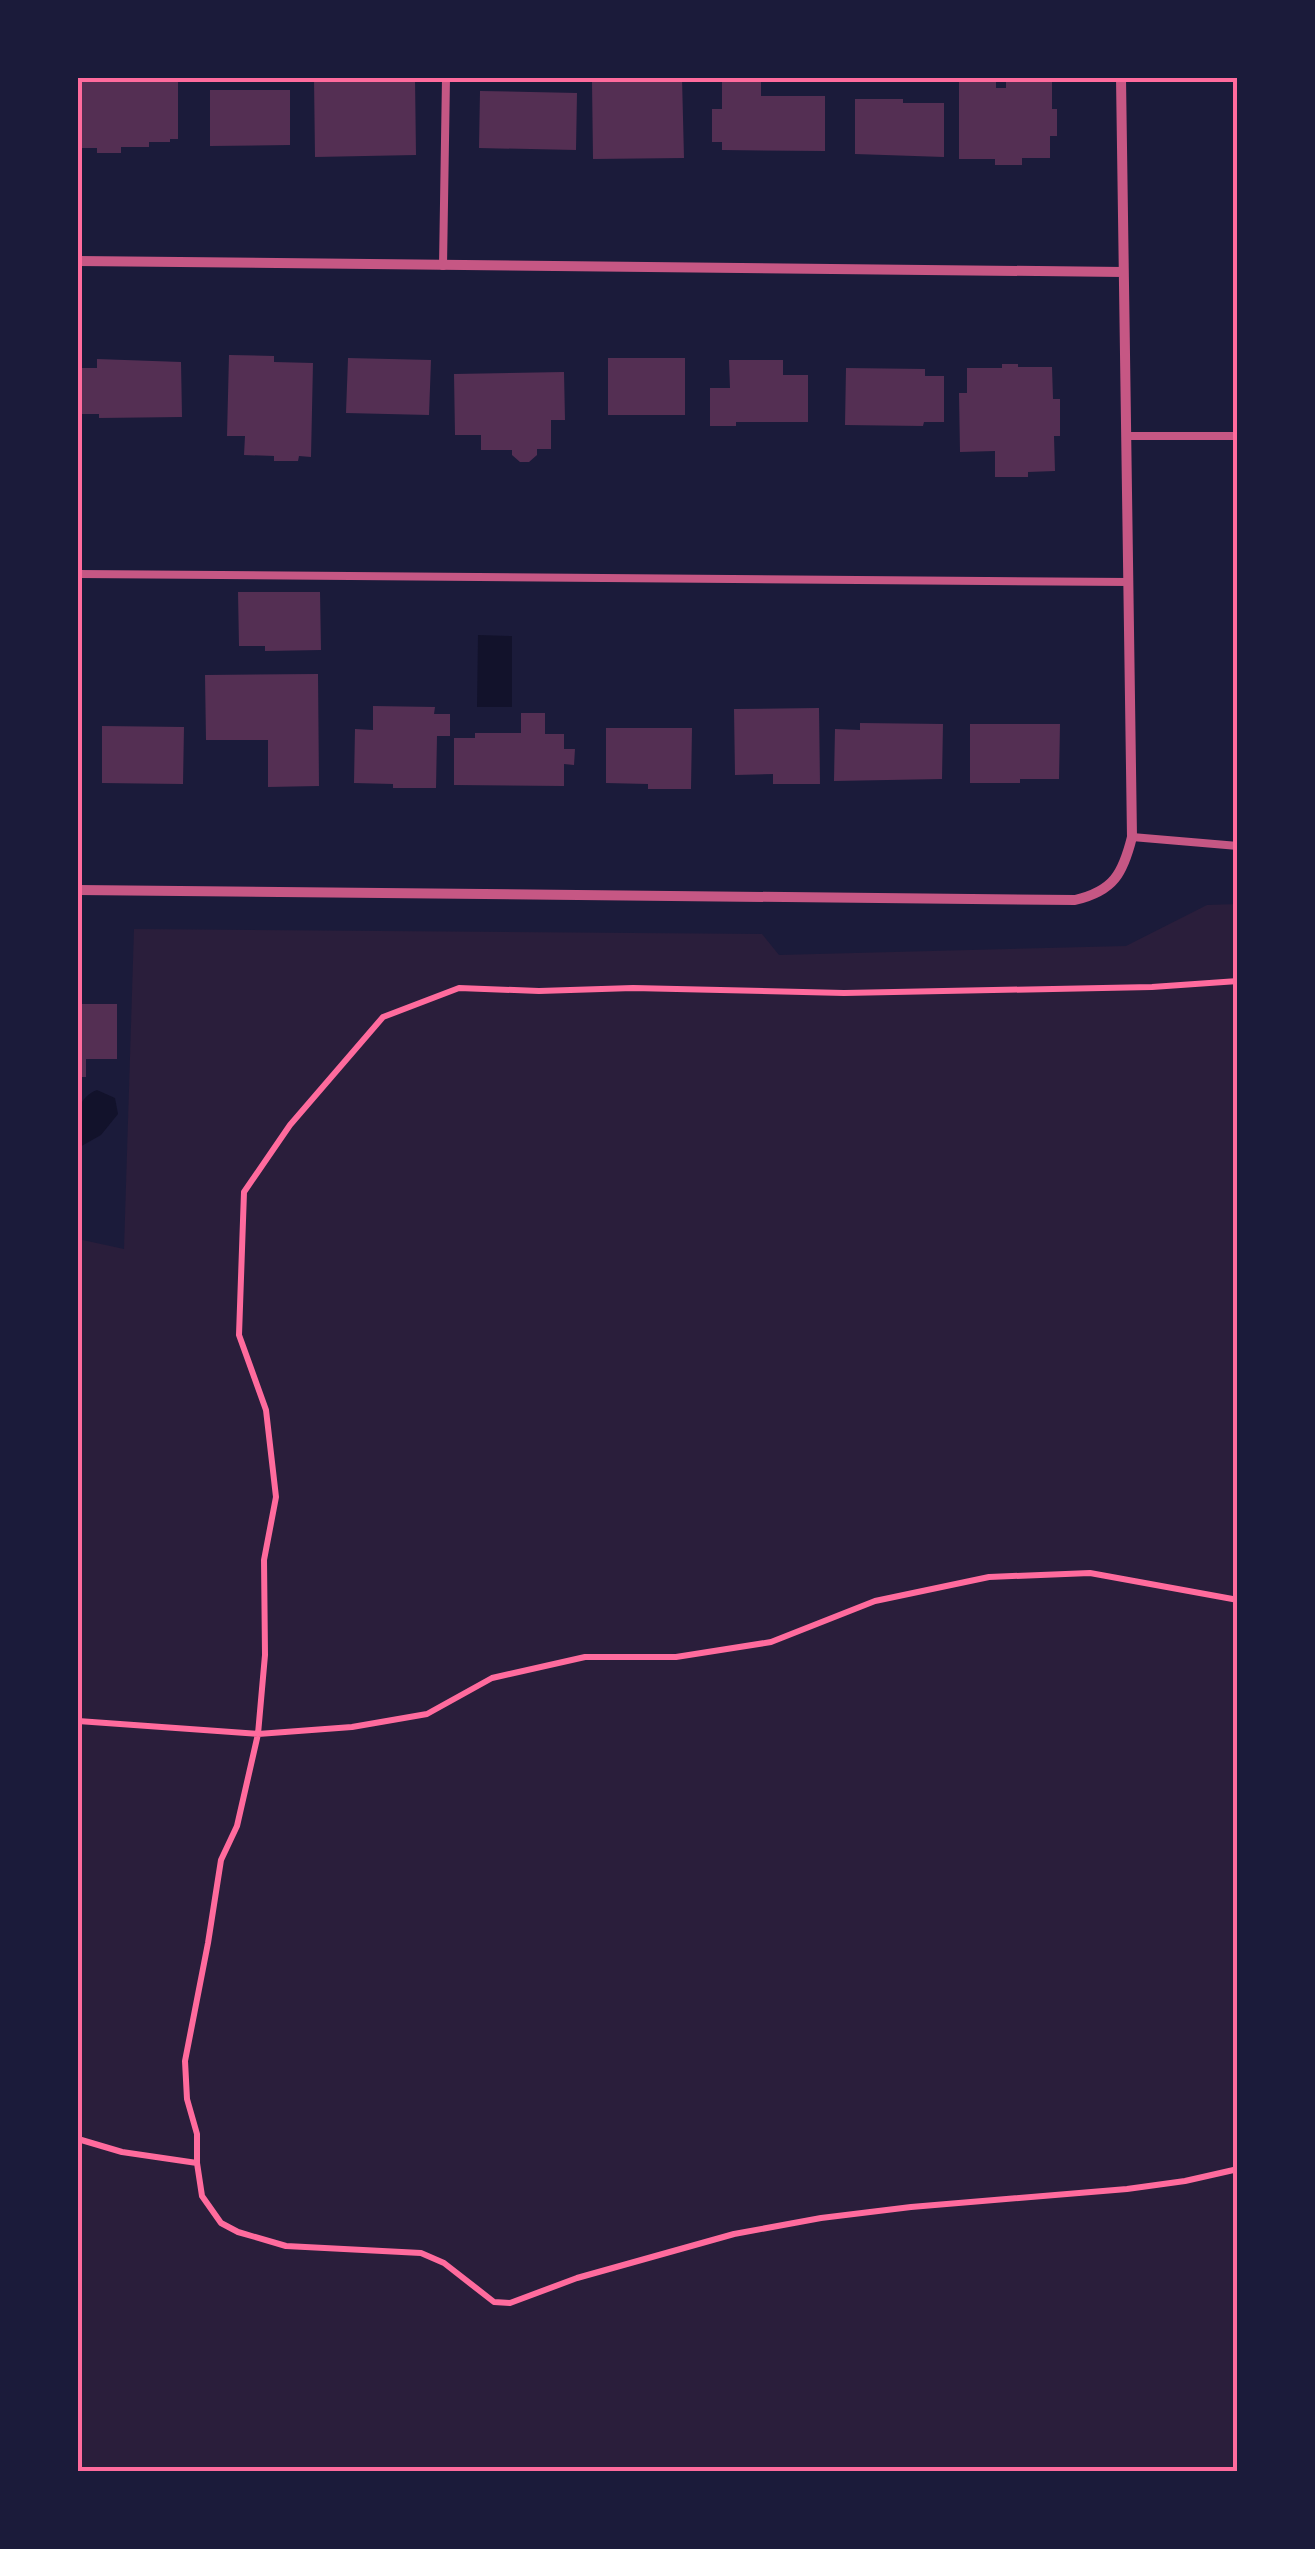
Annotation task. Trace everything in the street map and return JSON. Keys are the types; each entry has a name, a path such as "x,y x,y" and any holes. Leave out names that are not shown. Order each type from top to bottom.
{"street":[{"path":"78,890 1075,900 1104,889 1124,868 1132,837 1121,78"},
{"path":"78,261 1123,272"}],"lane":[{"path":"443,266 446,78"},
{"path":"1126,436 1238,436"},
{"path":"78,574 1129,582"},
{"path":"1132,837 1238,846"}],"path":[{"path":"1238,982 844,993 459,988 384,1017 290,1125 244,1192 239,1335 266,1410 276,1497 264,1560 264,1655 258,1734 237,1826 221,1860 185,2061 202,2196 221,2223 286,2246 421,2253 444,2263 494,2302 510,2303 577,2278 734,2234 821,2218 1126,2189 1238,2169"},
{"path":"78,1721 258,1734 352,1727 427,1714 492,1678 585,1657 676,1657 772,1642 875,1600 989,1577 1090,1574 1238,1600"},
{"path":"78,2140 122,2152 196,2163"}],"shaded area":[{"path":"478,635 512,636 512,707 477,707"},
{"path":"1237,904 1237,2471 78,2471 78,1239 124,1249 134,929 762,934 779,955 1126,946 1207,905"},
{"path":"97,1090 115,1098 118,1114 101,1135 78,1148 80,1107"}],"building":[{"path":"78,78 178,78 178,139 149,142 149,147 121,147 121,153 78,148"},
{"path":"314,78 415,78 416,155 315,157"},
{"path":"610,78 682,78 684,158 593,159 592,82 611,82"},
{"path":"722,78 761,78 761,96 825,96 825,151 722,150 722,142 712,142 712,109 722,109"},
{"path":"959,78 996,78 996,88 1006,88 1006,78 1052,78 1057,136 1050,136 1050,158 1022,158 1022,165 995,165 995,159 959,159"},
{"path":"210,90 290,90 290,145 210,146"},
{"path":"480,91 577,93 576,150 479,148"},
{"path":"855,99 944,103 944,157 855,154"},
{"path":"229,355 274,356 274,362 313,363 311,457 274,461 274,456 244,455 245,436 227,436"},
{"path":"348,358 431,360 429,415 346,413"},
{"path":"608,358 685,358 685,415 608,415"},
{"path":"97,359 181,362 182,417 99,418 99,414 78,414 78,368 97,368"},
{"path":"729,360 783,360 783,375 808,375 808,422 710,426 710,388 730,388"},
{"path":"1002,364 1052,367 1053,399 1060,399 1060,436 1054,436 1055,471 1028,472 1028,477 995,477 995,451 960,452 959,393 967,393 967,368 1002,368"},
{"path":"846,368 925,369 925,376 944,376 944,422 924,422 923,426 845,425"},
{"path":"564,372 565,420 551,420 551,449 537,449 537,455 529,462 520,462 512,450 481,450 481,435 455,435 454,374"},
{"path":"238,592 320,592 321,650 265,651 265,646 239,646"},
{"path":"318,674 319,786 268,787 268,740 206,740 205,675"},
{"path":"373,706 435,707 434,714 450,714 450,736 437,736 436,788 354,783 355,729 373,730"},
{"path":"819,708 820,784 773,784 773,774 735,775 734,709"},
{"path":"521,713 545,713 545,734 564,734 564,749 575,749 574,765 564,764 564,786 454,785 454,738 475,738 475,733 521,733"},
{"path":"860,723 943,724 942,779 834,781 835,729 860,730"},
{"path":"970,724 1060,724 1059,779 970,783"},
{"path":"102,726 184,727 183,784 102,783"},
{"path":"606,728 692,728 691,789 648,789 648,784 606,783"},
{"path":"78,1004 117,1004 117,1059 86,1059 86,1077 78,1077"}]}
